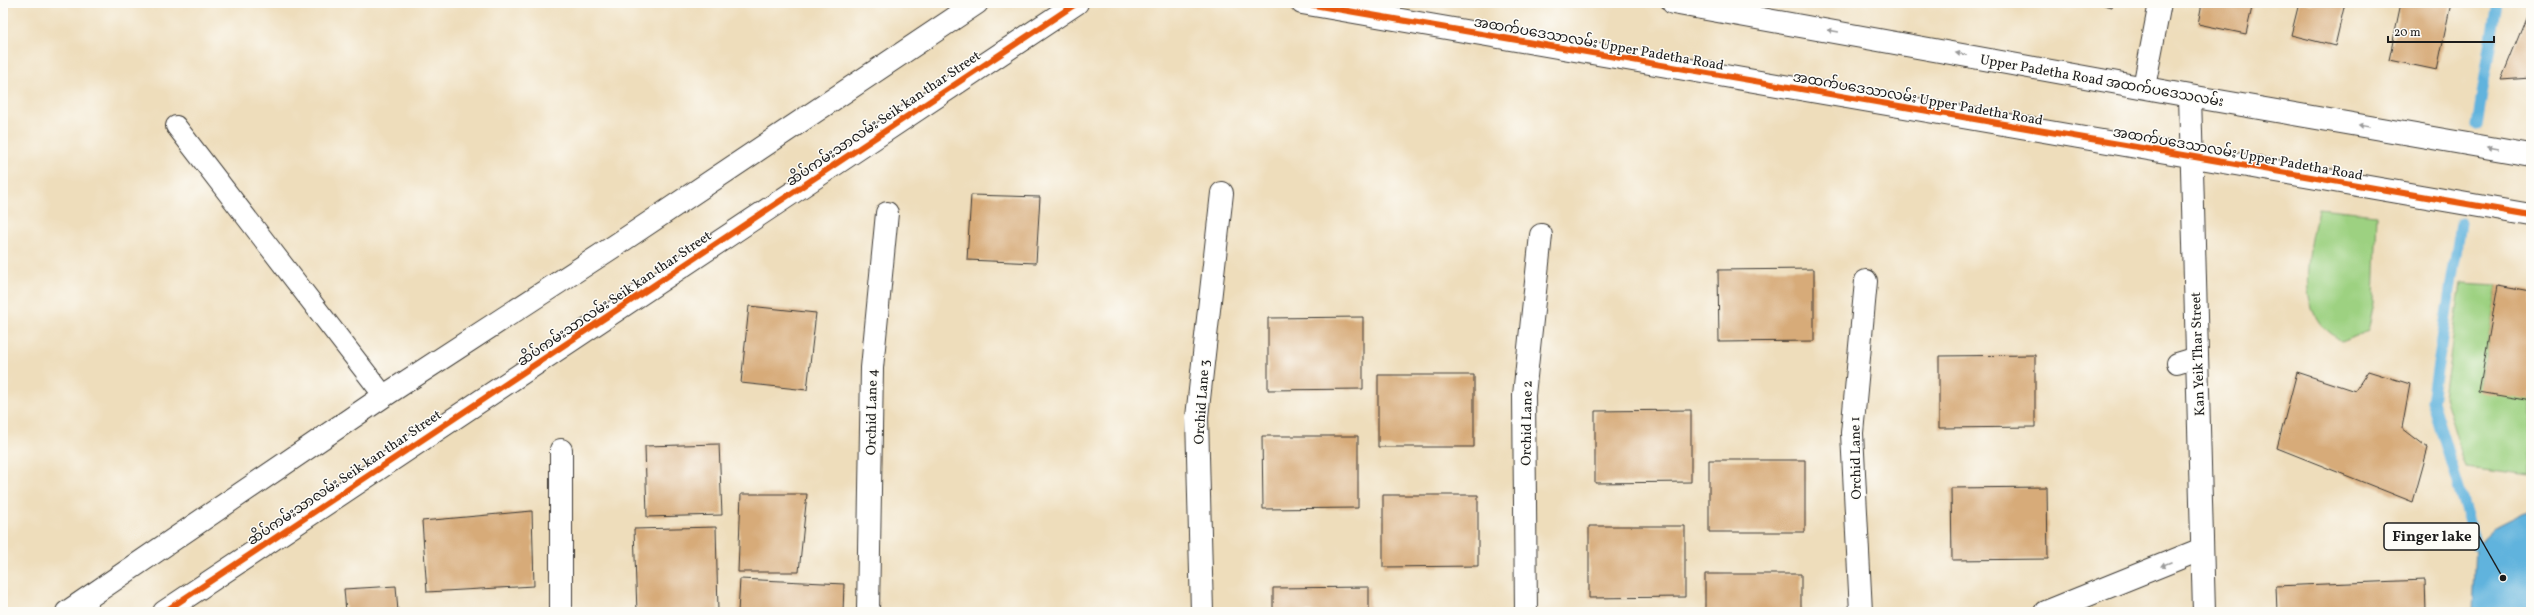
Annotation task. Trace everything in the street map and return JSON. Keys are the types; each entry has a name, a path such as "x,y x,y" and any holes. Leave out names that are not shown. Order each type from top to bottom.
{"street":[{"path":"67,612 384,396 616,245 977,3"},
{"name":"ဆိပ်ကမ်းသာလမ်း Seik kan thar Street","path":"164,612 1077,3"},
{"name":"အထက်ပဒေသာလမ်း Upper Padetha Road","path":"1302,3 2191,158 2531,215"},
{"name":"Upper Padetha Road အထက်ပဒေသလမ်း","path":"1673,3 2190,96 2531,155"},
{"path":"2144,87 2160,3"},
{"name":"Kan Yeik Thar Street","path":"2190,96 2191,158 2187,360 2202,550 2198,609"},
{"name":"Orchid Lane 3","path":"1202,612 1197,418 1222,193"},
{"name":"Orchid Lane 4","path":"868,612 872,368 888,214"},
{"name":"Orchid Lane 2","path":"1526,612 1524,396 1541,235"},
{"name":"Orchid Lane 1","path":"1860,612 1852,433 1866,281"},
{"path":"561,450 561,612"},
{"path":"2046,612 2202,550"}],"lane":[{"path":"176,126 384,396"}],"green space":[{"path":"2318,208 2377,214 2374,303 2368,331 2342,342 2321,325 2312,310 2309,296 2307,281 2308,266"},
{"path":"2461,283 2498,285 2480,386 2531,398 2531,476 2466,468 2444,397"}],"water":[{"path":"2531,509 2531,612 2473,612 2476,545 2495,527"}],"building":[{"path":"2097,3 2113,3 2112,7"},
{"path":"2202,3 2253,3 2246,34 2198,24"},
{"path":"2299,3 2345,3 2335,46 2291,35"},
{"path":"2401,3 2451,3 2437,70 2389,60"},
{"path":"2531,6 2531,78 2501,80"},
{"path":"971,195 1040,197 1036,263 967,260"},
{"path":"1814,269 1814,341 1719,342 1718,270"},
{"path":"2498,285 2531,291 2531,401 2479,392"},
{"path":"749,306 816,313 807,390 741,383"},
{"path":"1363,317 1363,389 1268,390 1268,318"},
{"path":"2035,355 2035,427 1939,428 1939,356"},
{"path":"2368,371 2410,384 2402,428 2428,448 2413,502 2277,448 2297,372 2355,391"},
{"path":"1378,375 1474,375 1474,447 1378,447"},
{"path":"1691,410 1691,482 1595,483 1595,411"},
{"path":"1262,436 1358,436 1358,508 1263,509"},
{"path":"719,444 722,515 647,517 645,446"},
{"path":"1709,460 1805,460 1805,532 1709,532"},
{"path":"2047,487 2048,559 1952,560 1951,488"},
{"path":"741,494 807,494 799,572 738,572"},
{"path":"1383,495 1478,495 1478,566 1383,567"},
{"path":"532,511 534,586 427,592 422,521"},
{"path":"1589,526 1685,526 1685,597 1589,598"},
{"path":"716,527 718,612 637,612 634,529"},
{"path":"1705,574 1801,574 1801,612 1705,612"},
{"path":"740,579 844,584 843,612 738,612"},
{"path":"2425,580 2426,612 2277,612 2276,586"},
{"path":"396,586 398,612 346,612 344,589"},
{"path":"1369,587 1369,612 1273,612 1273,588"}],"waterway":[{"path":"2477,125 2497,3"},
{"path":"2461,223 2432,401 2476,545"}],"cycle path":[{"path":"164,612 1077,3"},
{"path":"1302,3 2531,215"}],"place":[{"name":"Finger lake","path":"2503,578"}]}
